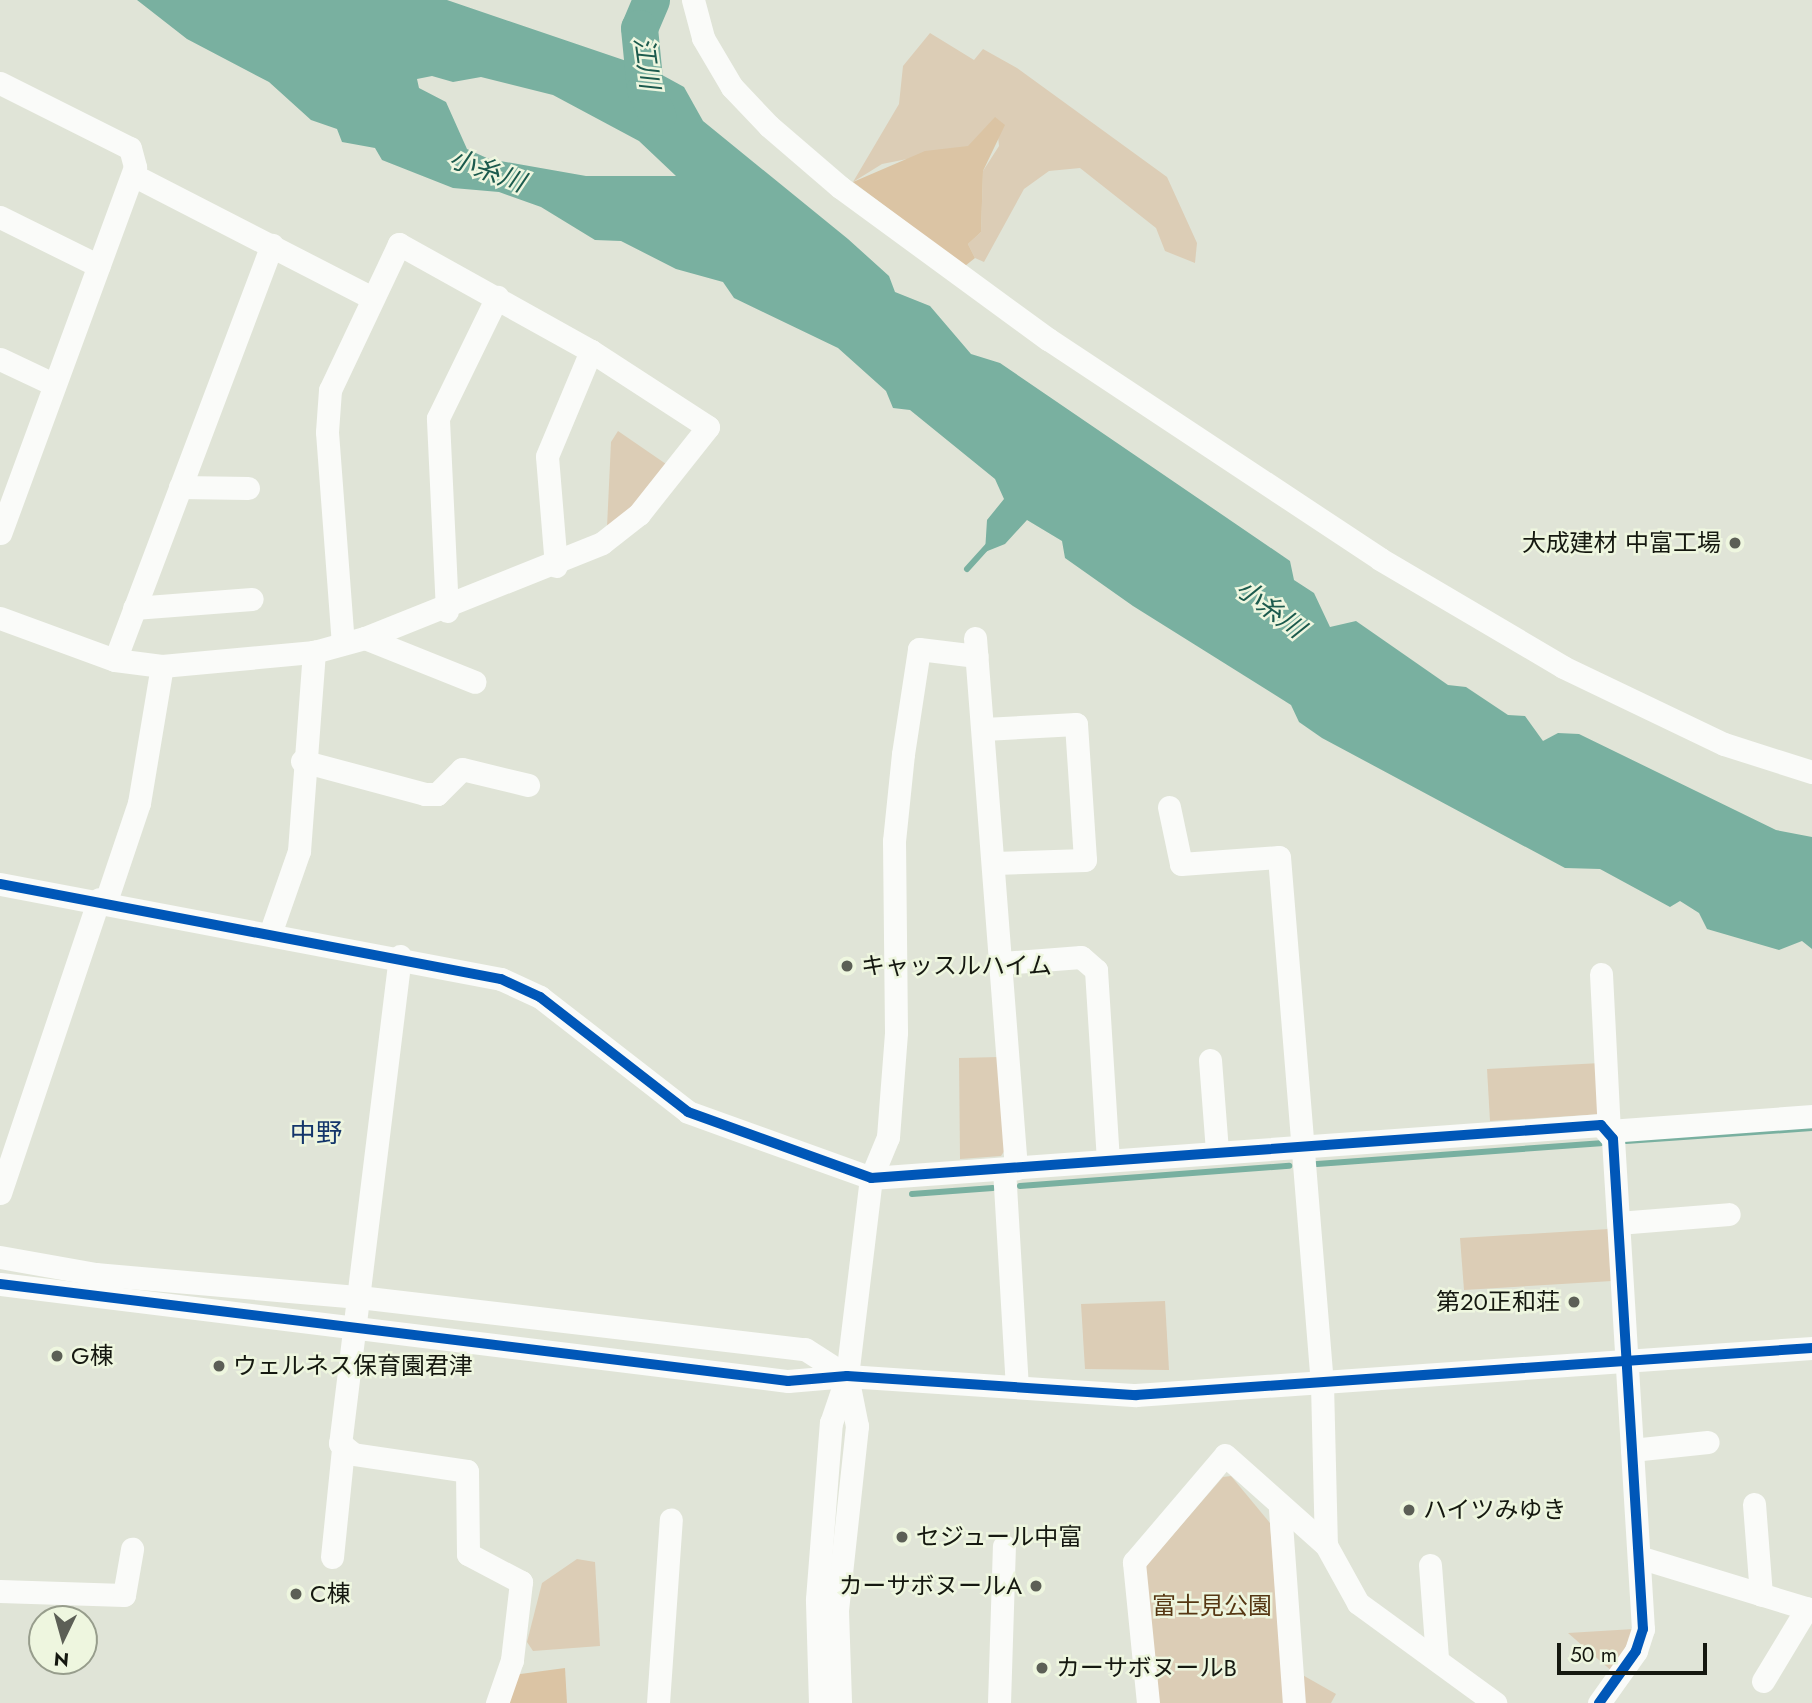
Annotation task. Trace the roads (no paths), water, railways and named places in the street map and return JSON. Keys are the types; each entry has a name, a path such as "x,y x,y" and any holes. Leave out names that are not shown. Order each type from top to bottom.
{"street":[{"path":"694,0 703,38 732,87 769,126 840,187 1048,339 1380,559 1531,649 1654,714 1812,772"},
{"path":"0,82 130,148 133,175 2,522"},
{"path":"133,175 372,298"},
{"path":"0,217 99,266"},
{"path":"0,618 115,660 162,666 314,652 354,641 447,611 556,566 602,543 639,514 708,427 591,351 398,244 330,390 327,432 354,641"},
{"path":"115,660 272,245"},
{"path":"447,611 438,418 497,297"},
{"path":"556,566 547,456 591,351"},
{"path":"0,359 53,384"},
{"path":"180,487 248,488"},
{"path":"134,608 252,599"},
{"path":"354,641 475,682"},
{"path":"820,1703 818,1558 831,1423 846,1376 871,1178 888,1137 896,1032 894,841 919,649 976,647 1002,963 1017,1387"},
{"path":"271,931 299,851 302,761 314,652"},
{"path":"0,1193 139,803 162,666"},
{"path":"984,729 1076,724 1085,860 994,863"},
{"path":"302,761 425,794 437,794 462,769 528,785"},
{"path":"1169,807 1181,864 1279,857 1300,1146 1322,1384 1326,1545"},
{"path":"0,884 271,931 501,979 540,997 688,1112 871,1178 1601,1125 1609,1131 1812,1116"},
{"path":"332,1557 355,1326 400,956"},
{"path":"1002,963 1081,957 1096,970 1108,1159"},
{"path":"1598,1703 1636,1651 1643,1629 1642,1558 1609,1131 1601,974"},
{"path":"1210,1060 1217,1152"},
{"path":"1618,1223 1729,1214"},
{"path":"0,1257 95,1274 359,1297 805,1349 846,1376 856,1426 837,1611 840,1703"},
{"path":"0,1284 788,1381 846,1376 1136,1395 1812,1348"},
{"path":"1632,1450 1708,1442"},
{"path":"343,1449 467,1471 468,1554 521,1582 512,1660 497,1703"},
{"path":"1148,1703 1135,1562 1225,1455 1280,1509 1326,1545 1358,1602 1495,1703"},
{"path":"1754,1504 1761,1595"},
{"path":"1280,1509 1294,1703"},
{"path":"659,1703 671,1519"},
{"path":"999,1703 1004,1546"},
{"path":"0,1591 118,1597 127,1593 132,1549"},
{"path":"1642,1558 1810,1609 1763,1681"},
{"path":"1430,1565 1437,1659"}],"water":[{"name":"小糸川","path":"137,0 447,0 653,70 684,87 703,121 848,239 889,276 895,292 930,306 971,354 1000,363 1290,561 1294,580 1314,593 1330,627 1356,621 1448,685 1466,687 1508,715 1525,716 1543,741 1558,733 1579,734 1776,830 1812,837 1812,949 1802,941 1779,950 1707,929 1699,913 1680,901 1670,907 1600,869 1565,868 1322,738 1299,722 1291,705 1133,606 1065,558 1062,541 1027,520 1005,544 985,552 987,520 1004,499 995,479 910,410 893,408 886,391 838,348 734,298 723,282 676,269 621,241 595,240 541,207 499,192 453,188 382,160 375,148 342,142 337,129 311,120 269,82 187,39","holes":["432,76 453,82 481,77 553,95 639,141 676,176 586,176 489,159 467,149 446,102 419,88 417,79"]}],"waterway":[{"name":"江川","path":"651,0 639,28 645,89 657,115"},
{"path":"967,569 988,546"},
{"path":"1626,1141 1812,1128"},
{"path":"1317,1164 1600,1143"},
{"path":"1020,1186 1289,1166"},
{"path":"912,1194 993,1188"}],"place":[{"name":"大成建材 中富工場","path":"1735,543"},
{"name":"キャッスルハイム","path":"847,966"},
{"name":"第20正和荘","path":"1574,1302"},
{"name":"G棟","path":"57,1356"},
{"name":"ウェルネス保育園君津","path":"219,1366"},
{"name":"ハイツみゆき","path":"1409,1510"},
{"name":"セジュール中富","path":"902,1537"},
{"name":"カーサボヌールA","path":"1036,1586"},
{"name":"C棟","path":"296,1594"},
{"name":"カーサボヌールB","path":"1042,1668"}],"district":[{"name":"中野","path":"316,1134"}],"park label":[{"name":"富士見公園","path":"1212,1606"}]}
